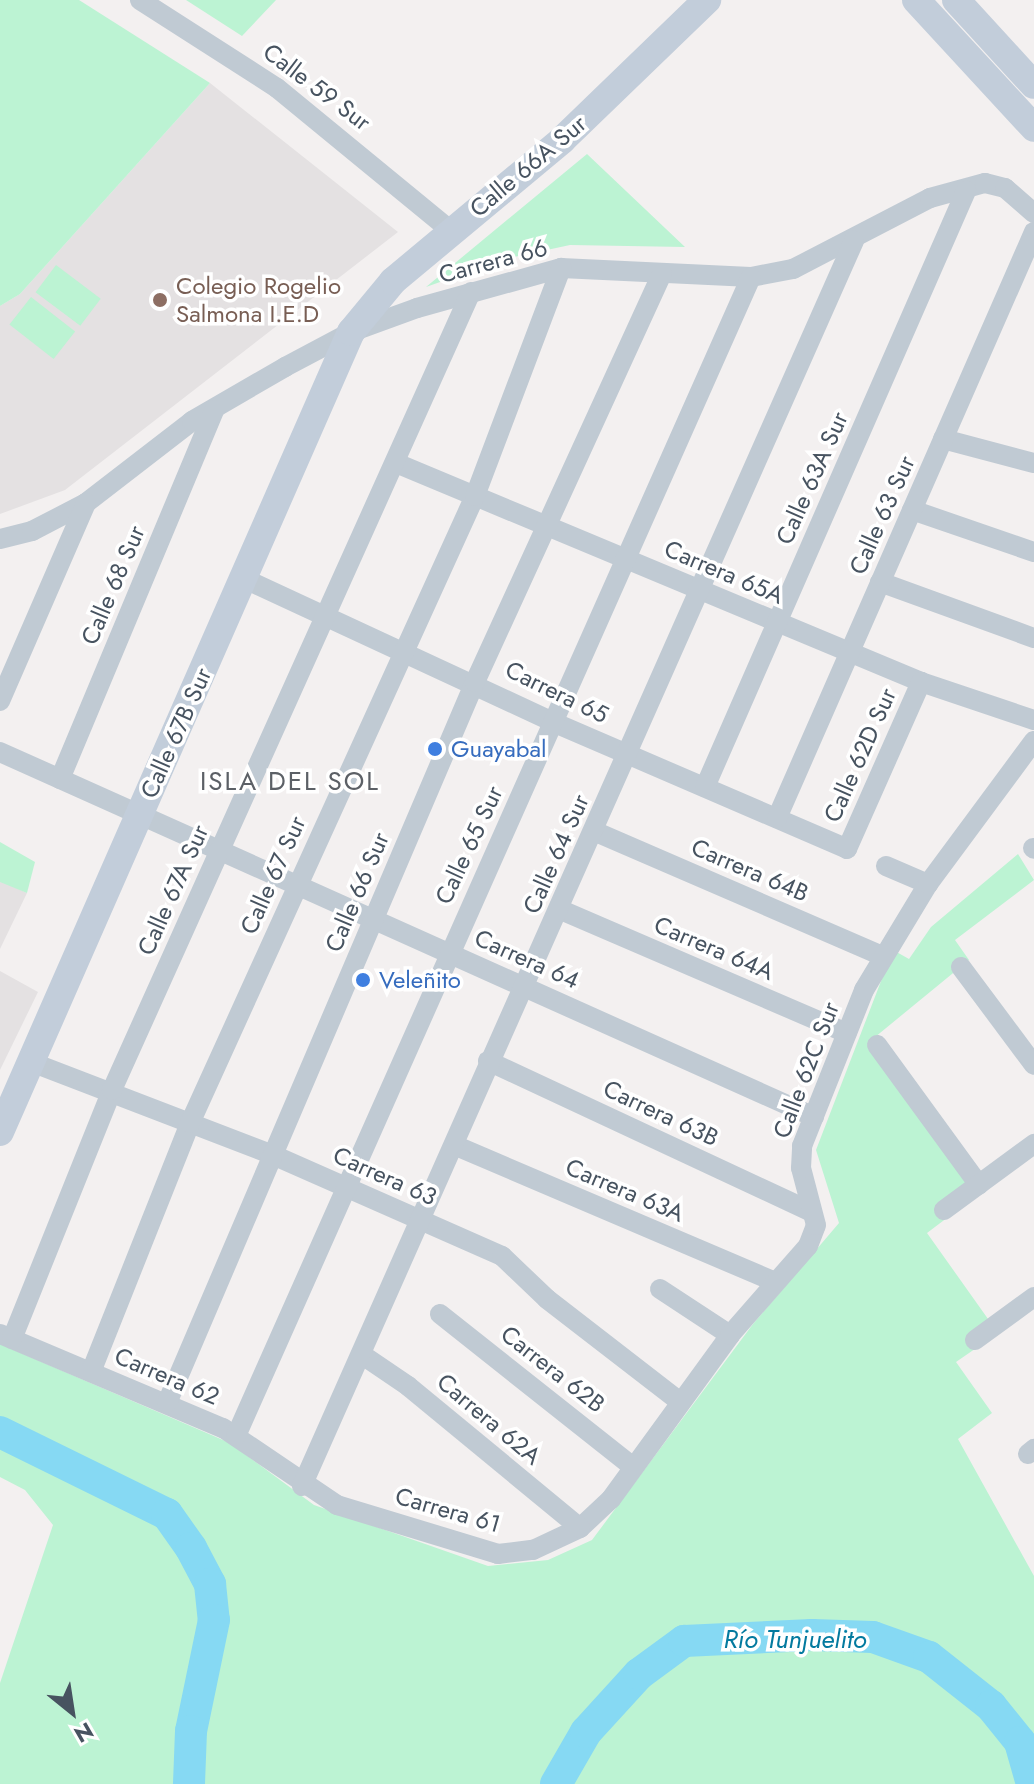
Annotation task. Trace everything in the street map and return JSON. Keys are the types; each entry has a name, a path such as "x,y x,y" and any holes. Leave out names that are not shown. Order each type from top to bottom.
{"street":[{"name":"Calle 59 Sur","path":"140,0 277,88 451,231"},
{"name":"Calle 66A Sur","path":"351,332 382,292 562,140 707,0"},
{"path":"916,0 1034,128"},
{"path":"956,0 1034,85"},
{"name":"Carrera 66","path":"86,503 162,442 351,332 471,292 561,268 751,277 793,269 854,241 911,207 985,183 1005,188 1034,213"},
{"name":"Calle 63A Sur","path":"705,787 966,191"},
{"name":"Calle 63 Sur","path":"777,818 1034,232"},
{"name":"Calle 64 Sur","path":"302,1486 522,984 561,910 596,832 854,241"},
{"name":"Calle 67 Sur","path":"91,1372 190,1123 402,650 475,496 561,268"},
{"name":"Calle 66 Sur","path":"167,1403 475,682 662,274"},
{"name":"Calle 65 Sur","path":"236,1436 447,952 555,723 751,277"},
{"name":"Calle 67A Sur","path":"6,1336 321,616 396,463 471,292"},
{"name":"Calle 67B Sur","path":"0,1132 351,332"},
{"name":"Calle 68 Sur","path":"60,779 214,410"},
{"path":"943,439 1034,463"},
{"name":"Carrera 65A","path":"396,463 546,522 627,560 921,682 1034,720"},
{"path":"0,539 32,531 86,503"},
{"path":"0,701 86,503"},
{"path":"912,510 1034,552"},
{"name":"Carrera 65","path":"245,579 321,616 475,682 555,723 847,849"},
{"path":"880,582 1034,638"},
{"name":"Calle 62D Sur","path":"847,849 921,682"},
{"name":"Calle 62C Sur","path":"580,1528 611,1499 679,1401 730,1335 808,1246 815,1232 801,1168 814,1117 847,1033 883,956 928,884 1034,741"},
{"name":"Carrera 64","path":"0,752 296,887 374,917 814,1117"},
{"name":"Carrera 64B","path":"596,832 883,956"},
{"path":"886,866 928,884"},
{"name":"Carrera 64A","path":"561,910 847,1033"},
{"path":"961,967 1034,1065"},
{"path":"877,1045 979,1185"},
{"name":"Carrera 63B","path":"488,1061 812,1212"},
{"name":"Carrera 63","path":"31,1062 112,1090 273,1155 516,1264 547,1299 679,1401"},
{"path":"944,1210 1034,1144"},
{"name":"Carrera 63A","path":"454,1145 775,1282"},
{"path":"660,1289 730,1335"},
{"path":"975,1340 1034,1297"},
{"name":"Carrera 62B","path":"440,1314 632,1466"},
{"name":"Carrera 62","path":"6,1336 167,1403 236,1436 302,1486"},
{"name":"Carrera 62A","path":"361,1354 408,1386 580,1528"},
{"name":"Carrera 61","path":"302,1486 337,1505 498,1554 533,1550 580,1528"}],"shaded area":[{"name":"Colegio Rogelio Salmona I.E.D","path":"210,83 398,232 65,490 0,514 0,306 20,294"},
{"path":"0,882 27,893 0,949"},
{"path":"0,971 38,992 0,1070"}],"green space":[{"path":"0,0 79,0 210,83 20,294 0,306"},
{"path":"186,0 276,0 242,36"},
{"path":"587,154 685,247 570,245 505,259 426,287"},
{"path":"56,265 101,299 80,326 36,292"},
{"path":"31,297 75,331 54,359 9,325"},
{"path":"0,842 35,862 27,893 0,882"},
{"path":"1018,854 1034,880 955,940 969,960 869,1042 980,1193 927,1233 998,1333 956,1362 992,1413 958,1439 1034,1576 1034,1784 0,1784 0,1683 53,1525 25,1490 0,1477 0,1344 230,1443 314,1505 488,1566 548,1560 592,1540 753,1324 839,1223 816,1150 893,950 909,959 931,927"}],"waterway":[{"name":"Río Tunjuelito","path":"0,1432 167,1514 191,1548 210,1584 214,1620 191,1731 189,1784"},
{"name":"Río Tunjuelito","path":"556,1784 586,1732 639,1674 684,1641 812,1635 873,1637 929,1657 991,1706 1020,1742 1032,1784"}],"place":[{"name":"Colegio Rogelio Salmona I.E.D","path":"160,300"},
{"name":"Guayabal","path":"435,749"},
{"name":"Veleñito","path":"363,980"}],"district":[{"name":"ISLA DEL SOL","path":"290,782"}]}
